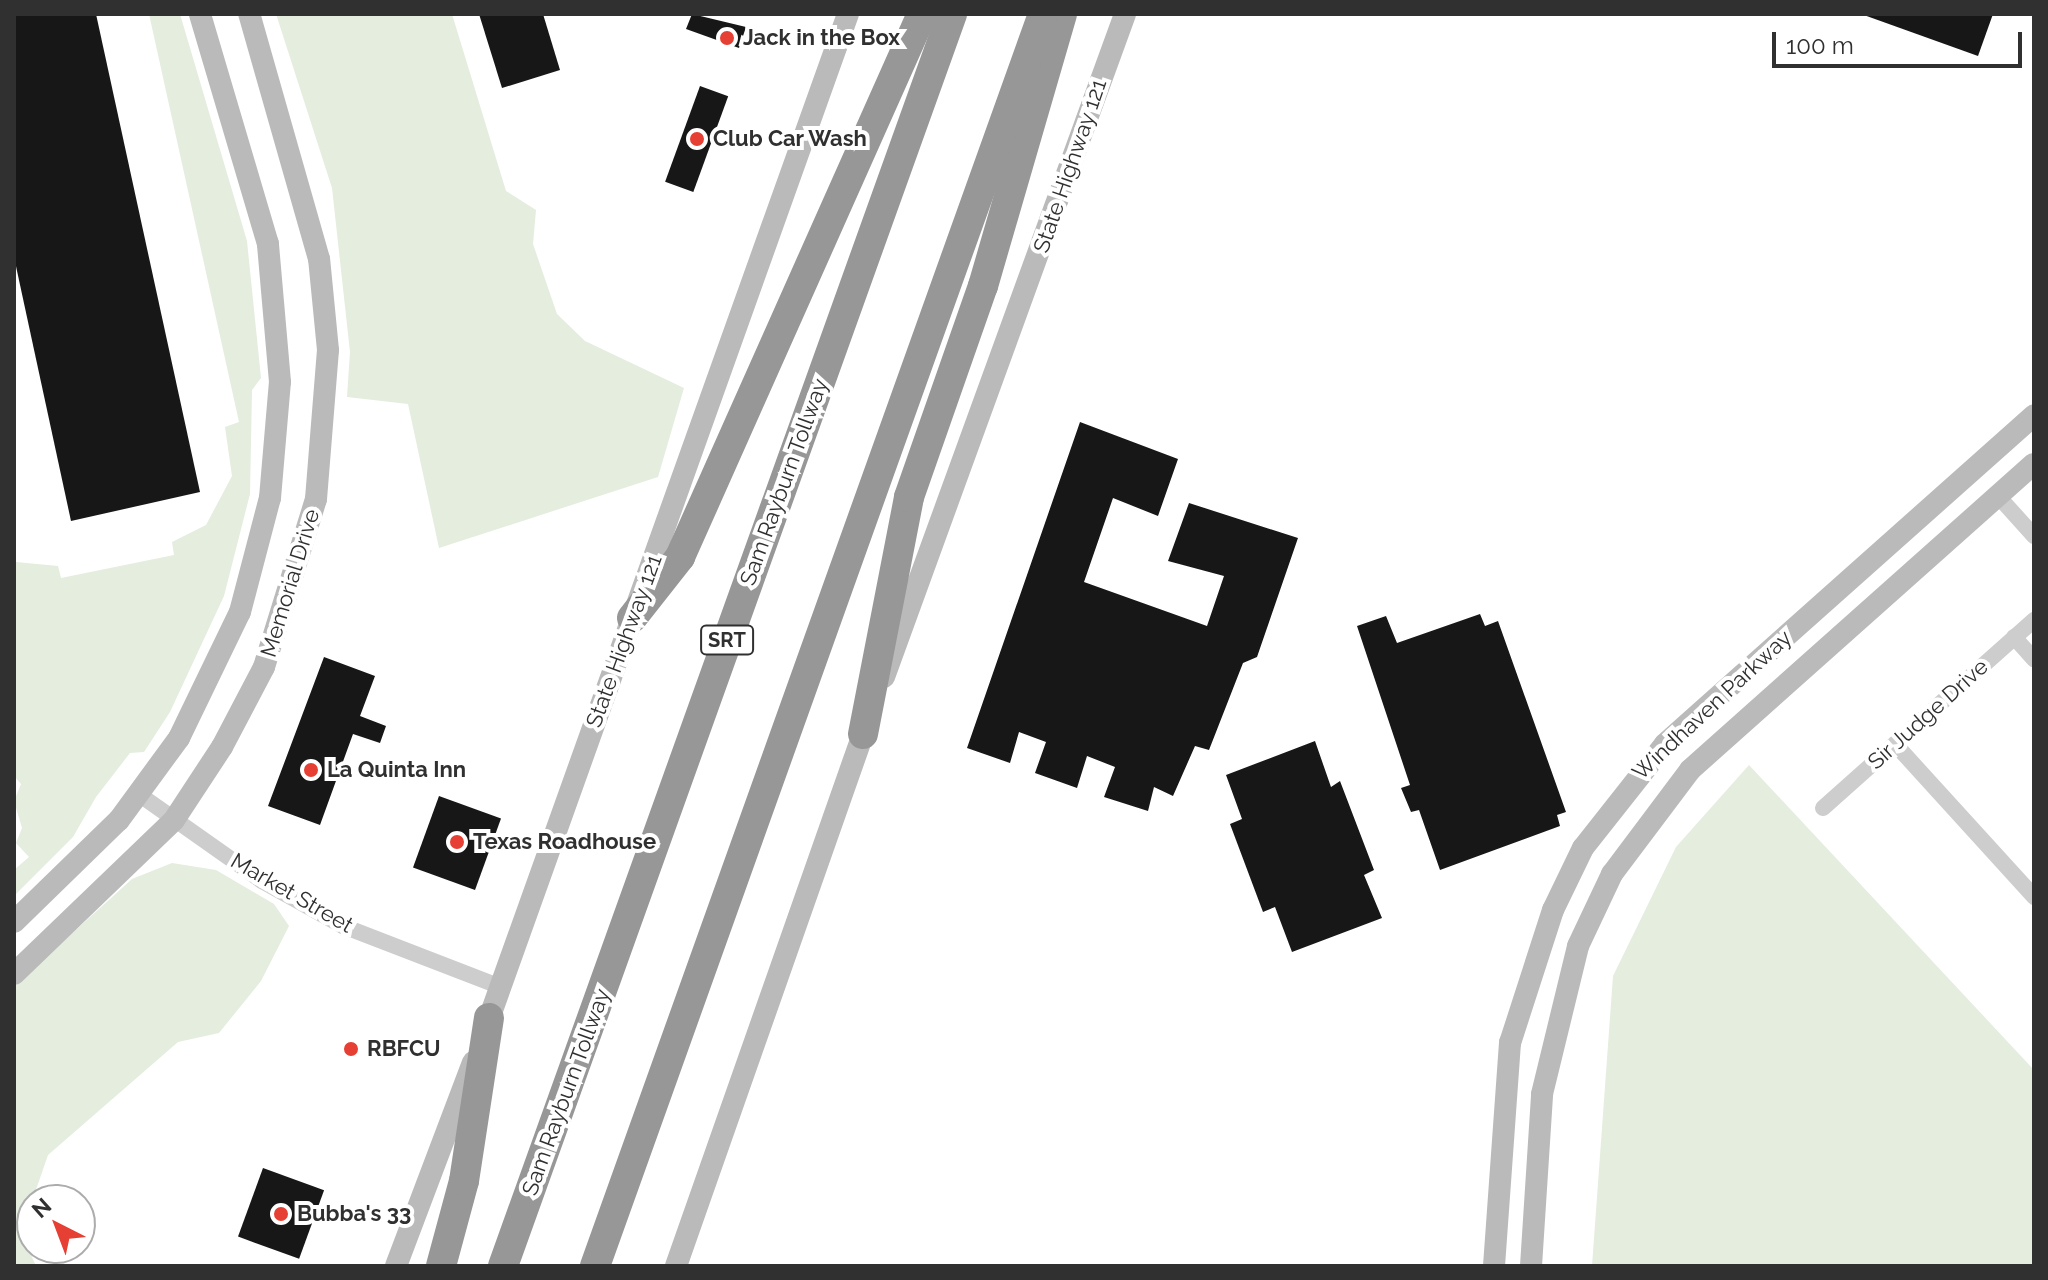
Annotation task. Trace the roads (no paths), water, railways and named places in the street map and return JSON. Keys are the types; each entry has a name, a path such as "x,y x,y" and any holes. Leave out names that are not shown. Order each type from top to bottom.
{"highway":[{"path":"632,618 680,557 922,14"},
{"name":"Sam Rayburn Tollway","path":"503,1266 952,14"},
{"path":"595,1266 1043,14"},
{"path":"863,734 909,497 983,286 1062,14"},
{"path":"441,1266 464,1181 489,1018"}],"street":[{"name":"Memorial Drive","path":"14,922 140,795 223,656 256,558 277,440 278,322 268,244 200,14"},
{"name":"Memorial Drive","path":"14,974 174,820 264,667 297,577 326,429 319,259 249,14"},
{"name":"State Highway 121","path":"396,1266 501,987 848,14"},
{"name":"State Highway 121","path":"676,1266 863,734 1125,14"},
{"name":"Windhaven Parkway","path":"1494,1266 1510,1043 1529,979 1583,848 1665,744 2034,415"},
{"name":"Windhaven Parkway","path":"1531,1266 1542,1094 1578,946 1612,874 1690,770 2034,464"},
{"path":"1998,496 2034,536"},
{"name":"Sir Judge Drive","path":"1823,808 2034,620"},
{"path":"2014,637 2034,659"},
{"path":"1665,744 1690,770"},
{"path":"1895,744 2034,897"},
{"name":"Market Street","path":"140,795 174,820 343,926 501,987"}],"place":[{"name":"Jack in the Box","path":"727,38"},
{"name":"Club Car Wash","path":"697,139"},
{"name":"La Quinta Inn","path":"311,770"},
{"name":"Texas Roadhouse","path":"457,842"},
{"name":"RBFCU","path":"351,1049"},
{"name":"Bubba's 33","path":"281,1214"}]}
